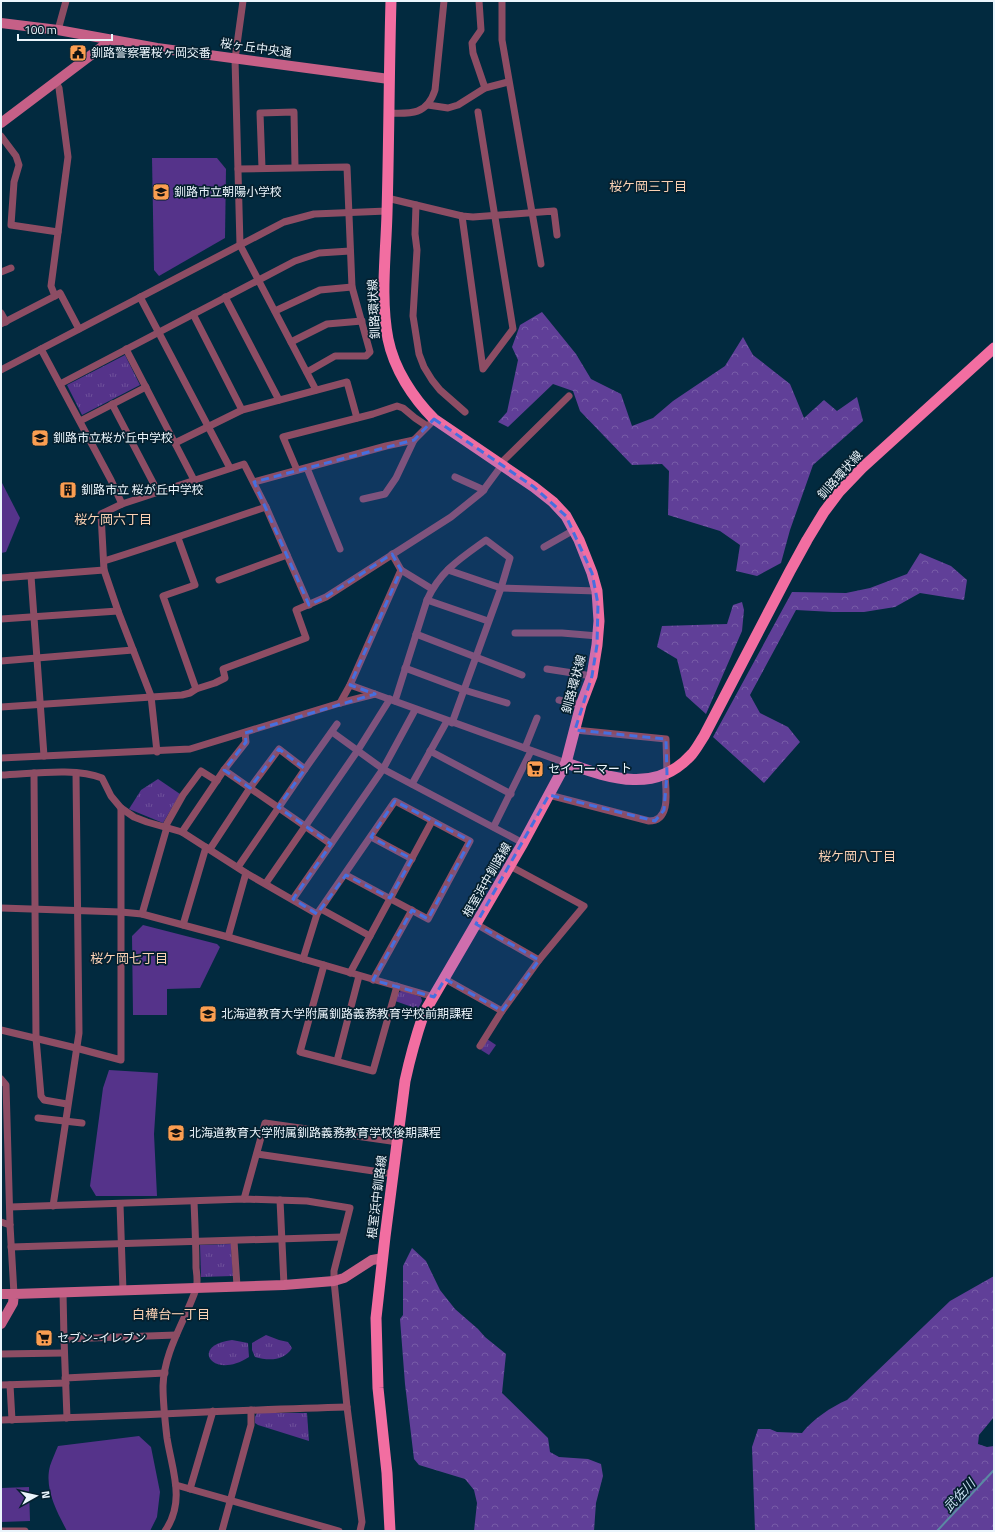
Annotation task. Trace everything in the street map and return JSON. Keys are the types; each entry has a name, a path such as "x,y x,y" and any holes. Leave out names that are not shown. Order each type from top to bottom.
{"main road":[{"name":"釧路環状線","path":"391,1 384,297 388,340 393,357 407,385 424,409 431,422 534,487 553,502 566,516 574,530 592,573 597,592 599,621 592,676 581,706 566,763 623,780 650,779 666,774 677,768 692,753 704,736 807,540 840,492 862,468 994,348"},
{"name":"根室浜中釧路線","path":"390,1531 387,1473 378,1388 376,1318 406,1081 415,1039 424,1013 510,866 566,763"}],"street":[{"path":"58,30 66,1"},
{"path":"243,1 235,59 240,245 316,390"},
{"path":"388,113 413,113 422,110 428,105 432,98 435,90 444,1"},
{"path":"479,1 481,30 472,43 473,53 484,88"},
{"path":"502,1 502,40 508,82 541,264"},
{"name":"桜ヶ丘中央通","path":"1,23 58,30 157,48 389,79"},
{"path":"1,123 111,40"},
{"path":"55,296 51,286 68,157 59,88 56,82"},
{"path":"428,105 448,108 458,105 484,88 508,82"},
{"path":"262,168 260,113 294,112 295,167"},
{"path":"462,216 483,369 513,329 478,112"},
{"path":"1,136 16,156 19,165 14,182 11,225 58,232"},
{"path":"238,169 347,167 352,287 370,352 366,356 335,356 307,372"},
{"path":"387,198 462,216 473,217 554,210 557,235"},
{"path":"416,205 415,234 417,250 413,316 419,354 424,367 432,380 440,390 465,412"},
{"path":"1,370 289,220 314,214 387,211"},
{"path":"60,384 224,297 296,261 320,253 350,251"},
{"path":"1,272 11,268"},
{"path":"275,311 320,290 352,287"},
{"path":"1,313 3,323 60,293 79,329"},
{"path":"140,297 230,468"},
{"path":"224,297 279,400"},
{"path":"193,314 242,410"},
{"path":"291,342 327,324 362,321"},
{"path":"41,349 80,421 122,504"},
{"path":"126,350 194,480"},
{"path":"175,443 242,410 347,382 356,418"},
{"path":"80,421 146,387"},
{"path":"1,706 182,695 225,678 223,669 306,638 296,610 326,597 451,517 484,490 501,465 569,396"},
{"path":"112,404 158,492"},
{"path":"297,470 283,437 373,414 397,406 404,408 415,418 431,422 414,440 396,478 385,494 363,499"},
{"path":"254,482 386,446 414,440"},
{"path":"157,752 151,696 118,611 104,570 101,514 122,504 244,464 266,507 309,605"},
{"path":"307,468 340,549"},
{"path":"456,478 484,490"},
{"path":"104,561 178,538 266,507"},
{"path":"544,547 574,530"},
{"path":"178,538 195,585 163,596 196,689"},
{"path":"266,883 392,700 405,668 432,589 453,564 486,540 510,558 501,588 464,690 449,722 430,751 412,784"},
{"path":"392,554 401,570 432,589"},
{"path":"219,580 287,555"},
{"path":"1,578 104,570"},
{"path":"340,703 350,685 401,570"},
{"path":"448,570 501,588 597,592"},
{"path":"31,576 44,756"},
{"path":"427,600 488,621"},
{"path":"1,619 118,611"},
{"path":"515,633 562,633 598,636"},
{"path":"416,634 522,675"},
{"path":"1,661 133,650"},
{"path":"405,668 464,690 506,703"},
{"path":"547,669 592,676"},
{"path":"350,685 415,710 566,763"},
{"path":"1,758 157,752 190,749 340,703 375,694"},
{"path":"559,700 581,706"},
{"path":"293,900 383,769 415,710"},
{"path":"494,826 511,794 528,750 537,718"},
{"path":"238,867 278,807 337,724"},
{"path":"549,795 649,822 660,818 664,810 666,793 666,739 575,730"},
{"path":"332,732 383,769 494,826 523,843"},
{"path":"182,832 224,770 246,742 245,733"},
{"path":"183,925 208,848 279,749 305,769"},
{"path":"430,751 511,794"},
{"path":"224,770 331,844"},
{"path":"142,914 166,827 183,796 201,771 217,781"},
{"path":"34,773 36,1038 41,1096 44,1100 67,1104"},
{"path":"53,1206 67,1104 79,1033 76,773"},
{"path":"1,775 76,773 102,778 111,796 121,808 134,817 182,832 293,900 370,936"},
{"path":"303,959 319,912 346,875 395,801 470,841 428,919 346,875"},
{"path":"1,1030 121,1060 121,808"},
{"path":"350,973 432,821"},
{"path":"371,837 412,859"},
{"path":"480,1046 502,1011 539,960 584,906 510,866"},
{"path":"228,937 246,872"},
{"path":"1,908 77,910 142,914 228,937 434,997"},
{"path":"373,980 412,910"},
{"path":"476,924 539,960"},
{"path":"324,965 300,1052 373,1071 396,986"},
{"path":"337,1061 359,976"},
{"path":"444,979 502,1011"},
{"path":"1,1079 6,1085 4,1159 10,1208 14,1294 13,1303 1,1324"},
{"path":"38,1118 82,1123"},
{"path":"244,1199 265,1123 398,1142"},
{"path":"257,1154 394,1174"},
{"path":"10,1208 244,1199 307,1201 350,1208 334,1270 334,1281 347,1407 362,1522 360,1531"},
{"path":"280,1200 284,1285"},
{"path":"166,1531 175,1508 176,1485 167,1438 164,1384 165,1373 176,1335 197,1288 194,1202"},
{"path":"120,1204 123,1291"},
{"path":"1,1222 10,1225"},
{"path":"11,1247 342,1237"},
{"path":"234,1241 237,1286"},
{"path":"1,1294 284,1285 334,1281 344,1278 372,1260 383,1258"},
{"path":"63,1292 67,1418"},
{"path":"64,1339 176,1335"},
{"path":"1,1354 64,1353"},
{"path":"1,1385 165,1373"},
{"path":"10,1385 12,1420"},
{"path":"1,1420 347,1407"},
{"path":"222,1531 251,1426 251,1410"},
{"path":"190,1489 213,1411"},
{"path":"176,1485 339,1531"},
{"path":"1,1531 25,1531"}],"highlighted area":[{"path":"434,419 534,487 566,516 592,573 598,604 597,645 592,676 575,730 666,739 667,774 664,810 655,821 549,795 476,924 539,960 502,1011 445,979 434,997 373,980 412,910 428,919 470,841 395,801 371,837 412,859 390,898 346,875 317,914 293,899 331,844 278,807 305,769 279,749 250,788 224,770 246,742 245,733 375,694 350,685 401,570 392,554 326,597 309,605 254,482 414,440"}],"green space":[{"path":"152,158 217,158 226,169 225,238 159,276 154,270"},
{"path":"542,312 576,354 591,379 621,394 632,426 653,418 673,401 725,366 743,337 753,355 790,384 804,418 824,400 837,411 857,397 863,421 813,465 790,530 781,563 757,576 736,571 740,545 720,531 668,515 669,471 662,464 632,465 580,411 573,391 553,384 508,427 498,422 507,412 518,360 512,347 520,325"},
{"path":"125,355 140,385 82,415 67,385"},
{"path":"1,481 20,518 6,552 1,553"},
{"path":"920,553 951,566 967,580 964,600 920,593 895,607 864,612 796,610 750,695 760,713 788,727 800,742 764,783 713,737 792,592 846,593 870,588 907,574"},
{"path":"742,602 744,610 742,631 706,714 686,696 677,659 657,647 662,626 727,624 733,605"},
{"path":"158,779 180,794 163,823 129,809 141,790"},
{"path":"143,925 217,944 220,947 200,988 167,989 167,1015 133,1015 132,936"},
{"path":"402,990 421,997 422,1001 418,1009 395,1001 397,994"},
{"path":"487,1039 496,1045 489,1055 481,1050"},
{"path":"109,1070 158,1073 154,1134 157,1196 96,1196 90,1186 103,1088"},
{"path":"231,1244 233,1276 201,1277 200,1245"},
{"path":"412,1248 426,1261 440,1290 455,1309 506,1354 502,1393 548,1438 550,1452 559,1457 588,1459 601,1464 603,1476 596,1503 594,1531 474,1531 477,1503 474,1490 465,1479 419,1465 414,1459 405,1384 400,1319 403,1315 403,1266"},
{"path":"994,1276 994,1417 979,1435 978,1444 987,1447 994,1446 994,1531 755,1531 752,1447 758,1429 770,1429 777,1432 802,1433 811,1423 823,1414 847,1400 950,1301"},
{"path":"266,1335 288,1342 292,1348 285,1355 276,1359 255,1357 252,1350 252,1343"},
{"path":"232,1340 248,1343 249,1357 236,1363 225,1365 216,1363 210,1359 209,1354 211,1348 219,1343"},
{"path":"257,1413 307,1413 309,1441 258,1425 255,1423"},
{"path":"139,1436 151,1447 160,1492 157,1517 150,1531 67,1531 52,1500 49,1483 50,1466 58,1446"},
{"path":"29,1487 30,1521 1,1522 1,1488"}],"waterway":[{"name":"武佐川","path":"937,1531 994,1470"}],"place":[{"name":"釧路警察署桜ヶ岡交番","path":"78,53"},
{"name":"釧路市立朝陽小学校","path":"161,192"},
{"name":"釧路市立桜が丘中学校","path":"40,438"},
{"name":"釧路市立 桜が丘中学校","path":"68,490"},
{"name":"セイコーマート","path":"535,769"},
{"name":"北海道教育大学附属釧路義務教育学校前期課程","path":"208,1014"},
{"name":"北海道教育大学附属釧路義務教育学校後期課程","path":"176,1133"},
{"name":"セブン-イレブン","path":"44,1338"}],"district":[{"name":"桜ケ岡三丁目","path":"648,186"},
{"name":"桜ケ岡六丁目","path":"113,519"},
{"name":"桜ケ岡八丁目","path":"857,856"},
{"name":"桜ケ岡七丁目","path":"129,958"},
{"name":"白樺台一丁目","path":"171,1314"}]}
